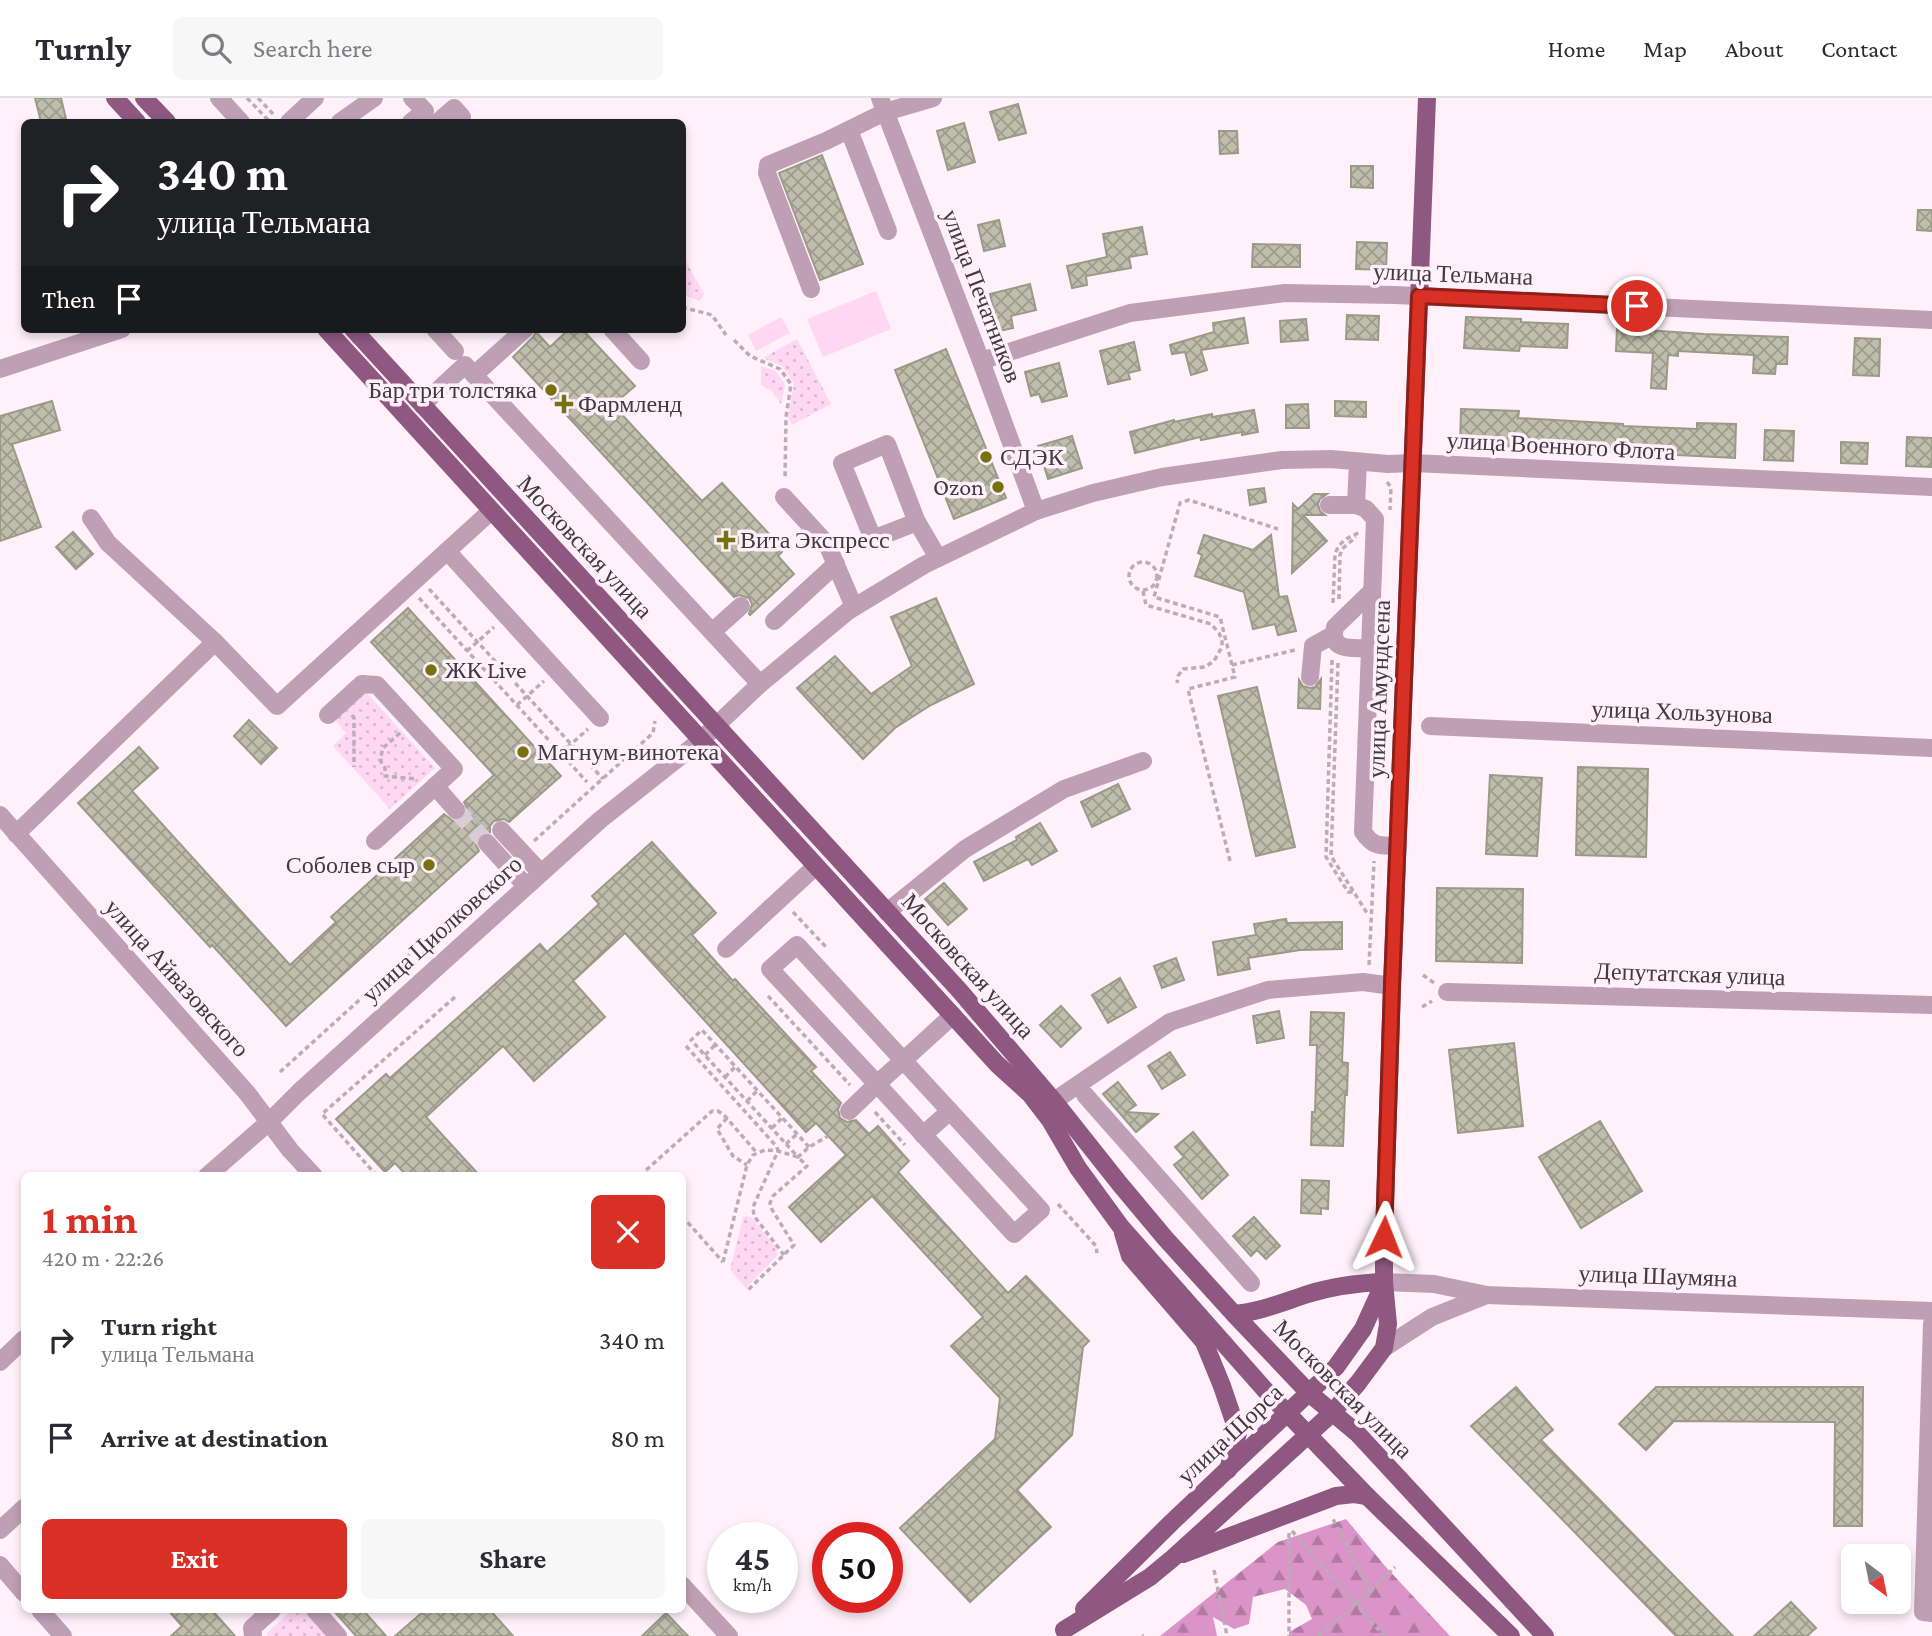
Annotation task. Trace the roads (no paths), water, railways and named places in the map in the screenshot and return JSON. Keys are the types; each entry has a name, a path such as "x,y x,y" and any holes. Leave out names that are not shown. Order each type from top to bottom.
{"main road":[{"path":"115,98 134,119"},
{"path":"144,98 164,119"},
{"name":"улица Амундсена","path":"1384,1282 1397,846 1427,98"},
{"name":"Московская улица","path":"330,333 997,1063 1030,1094 1050,1120 1078,1168 1121,1227 1287,1413 1367,1496 1511,1636"},
{"name":"Московская улица","path":"357,333 959,990 1054,1101 1126,1192 1234,1314 1309,1393 1357,1433 1545,1636"},
{"path":"1121,1227 1130,1256 1203,1342 1238,1433 1228,1470"},
{"path":"1234,1314 1254,1312 1306,1294 1344,1285 1384,1282 1388,1324 1384,1348"},
{"name":"улица Щорса","path":"1061,1633 1130,1563 1336,1367 1351,1348 1374,1308 1384,1282"},
{"name":"улица Щорса","path":"1061,1633 1150,1577 1173,1558 1332,1413 1384,1348"},
{"path":"1173,1558 1336,1496 1367,1496"}],"street":[{"path":"219,98 239,119"},
{"path":"292,119 314,98"},
{"path":"344,119 374,98"},
{"path":"811,289 767,173 768,165 849,130 883,105 933,98"},
{"name":"улица Печатников","path":"883,105 1036,512"},
{"path":"425,115 454,108 462,117"},
{"path":"849,130 888,231"},
{"name":"улица Тельмана","path":"981,361 1130,313 1285,293 1419,296 1932,320"},
{"path":"0,369 110,333"},
{"path":"439,333 455,351"},
{"path":"474,375 504,342 519,333"},
{"path":"616,333 641,361"},
{"path":"422,405 465,365 760,684"},
{"path":"917,522 873,539 842,463 887,444 917,522 938,558"},
{"name":"улица Военного Флота","path":"716,726 760,684 854,607 924,565 1036,512 1093,493 1162,477 1282,460 1331,459 1932,487"},
{"path":"1356,505 1358,462"},
{"path":"784,497 827,544 854,607"},
{"path":"1329,505 1356,505 1366,509 1375,519 1363,832 1369,841 1375,844 1397,846"},
{"path":"91,518 108,543 215,642 277,706 491,511"},
{"path":"447,551 600,718"},
{"path":"774,621 835,564"},
{"path":"1310,677 1313,646 1336,635 1372,590"},
{"path":"712,632 741,606"},
{"path":"1336,635 1353,648 1370,648"},
{"path":"16,834 215,642"},
{"path":"335,709 362,684 377,685 454,769 375,841"},
{"name":"улица Циолковского","path":"212,1172 600,820 716,726"},
{"name":"улица Хользунова","path":"1430,726 1932,748"},
{"path":"887,912 965,849 1063,789 1143,761"},
{"path":"435,786 463,811"},
{"name":"улица Айвазовского","path":"0,815 270,1121 290,1150 310,1172"},
{"path":"495,831 544,870"},
{"path":"495,831 529,846 544,870"},
{"path":"495,831 507,866 526,886"},
{"path":"726,949 816,866"},
{"path":"796,945 1041,1210 1014,1234 877,1084 770,969 796,945"},
{"path":"1054,1101 1170,1022 1268,990 1363,982 1392,986"},
{"name":"Депутатская улица","path":"1447,992 1932,1005"},
{"path":"849,1111 953,1015"},
{"path":"1085,1096 1251,1283"},
{"path":"923,1135 950,1111"},
{"name":"улица Шаумяна","path":"1384,1282 1434,1284 1487,1295 1932,1311"},
{"path":"1384,1348 1432,1317 1487,1295"},
{"path":"1927,1613 1932,1323"},
{"path":"0,1362 21,1342"},
{"path":"0,1530 21,1511"},
{"path":"0,1565 21,1590"},
{"path":"686,1589 729,1636"},
{"path":"43,1613 63,1636"},
{"path":"253,1636 252,1628 269,1613"},
{"path":"318,1613 338,1636"}],"tunnel":[{"path":"456,810 487,843"}],"place":[{"name":"Бар три толстяка","path":"551,390"},
{"name":"Фармленд","path":"564,404"},
{"name":"СДЭК","path":"986,457"},
{"name":"Ozon","path":"998,487"},
{"name":"Вита Экспресс","path":"726,540"},
{"name":"ЖК Live","path":"431,670"},
{"name":"Магнум-винотека","path":"523,752"},
{"name":"Соболев сыр","path":"429,865"}]}
